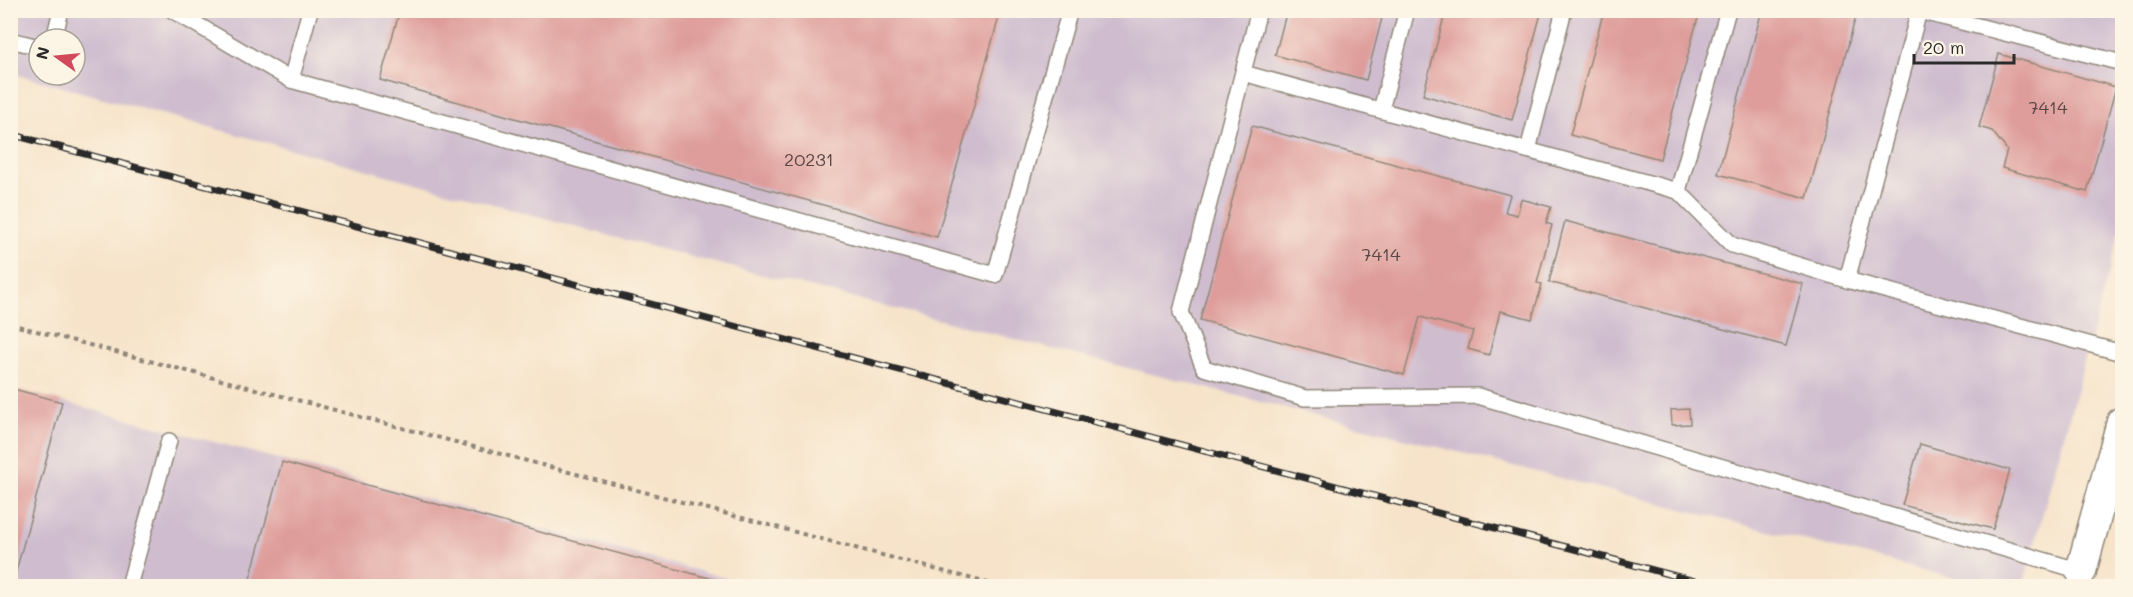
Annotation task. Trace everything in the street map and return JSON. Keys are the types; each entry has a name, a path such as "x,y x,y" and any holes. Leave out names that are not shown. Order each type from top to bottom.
{"street":[{"path":"2080,571 2122,422"}],"lane":[{"path":"57,27 61,10"},
{"path":"291,80 310,10"},
{"path":"172,11 291,80 995,275 1070,10"},
{"path":"1259,10 1181,312 1204,368 1305,398 1478,396 2080,571"},
{"path":"1381,110 1407,10"},
{"path":"1528,150 1564,10"},
{"path":"1678,191 1728,10"},
{"path":"1847,280 1917,11 2122,63"},
{"path":"10,40 27,45"},
{"path":"1243,73 1678,191 1732,244 1847,280 2122,353"},
{"path":"129,586 169,441"}],"path":[{"path":"10,324 999,586"}],"shaded area":[{"path":"10,11 2122,11 2122,224 2023,586 1985,586 625,240 62,87 87,87 87,27 27,27 27,77 11,73"},
{"path":"11,388 756,586 11,586"}],"building":[{"path":"400,10 1001,10 937,237 380,80"},
{"path":"1287,10 1384,10 1366,80 1275,55"},
{"path":"1446,10 1542,10 1512,120 1423,95"},
{"path":"1604,10 1700,10 1660,159 1570,135"},
{"path":"1762,10 1850,10 1857,12 1807,198 1718,174"},
{"path":"1999,54 2116,87 2087,192 2002,168 2007,150 1992,131 1979,127"},
{"path":"1252,126 1510,195 1505,212 1517,215 1521,199 1551,207 1546,223 1552,225 1537,283 1542,284 1532,319 1500,311 1489,355 1468,349 1473,331 1420,317 1404,375 1200,320"},
{"path":"1565,221 1803,284 1786,346 1549,282"},
{"path":"10,388 62,402 12,586 10,586"},
{"path":"1689,409 1690,424 1672,425 1671,410"},
{"path":"1920,444 2010,470 1993,529 1902,505"},
{"path":"282,462 724,582 723,586 248,586"}],"railway":[{"path":"10,134 1713,586"}]}
